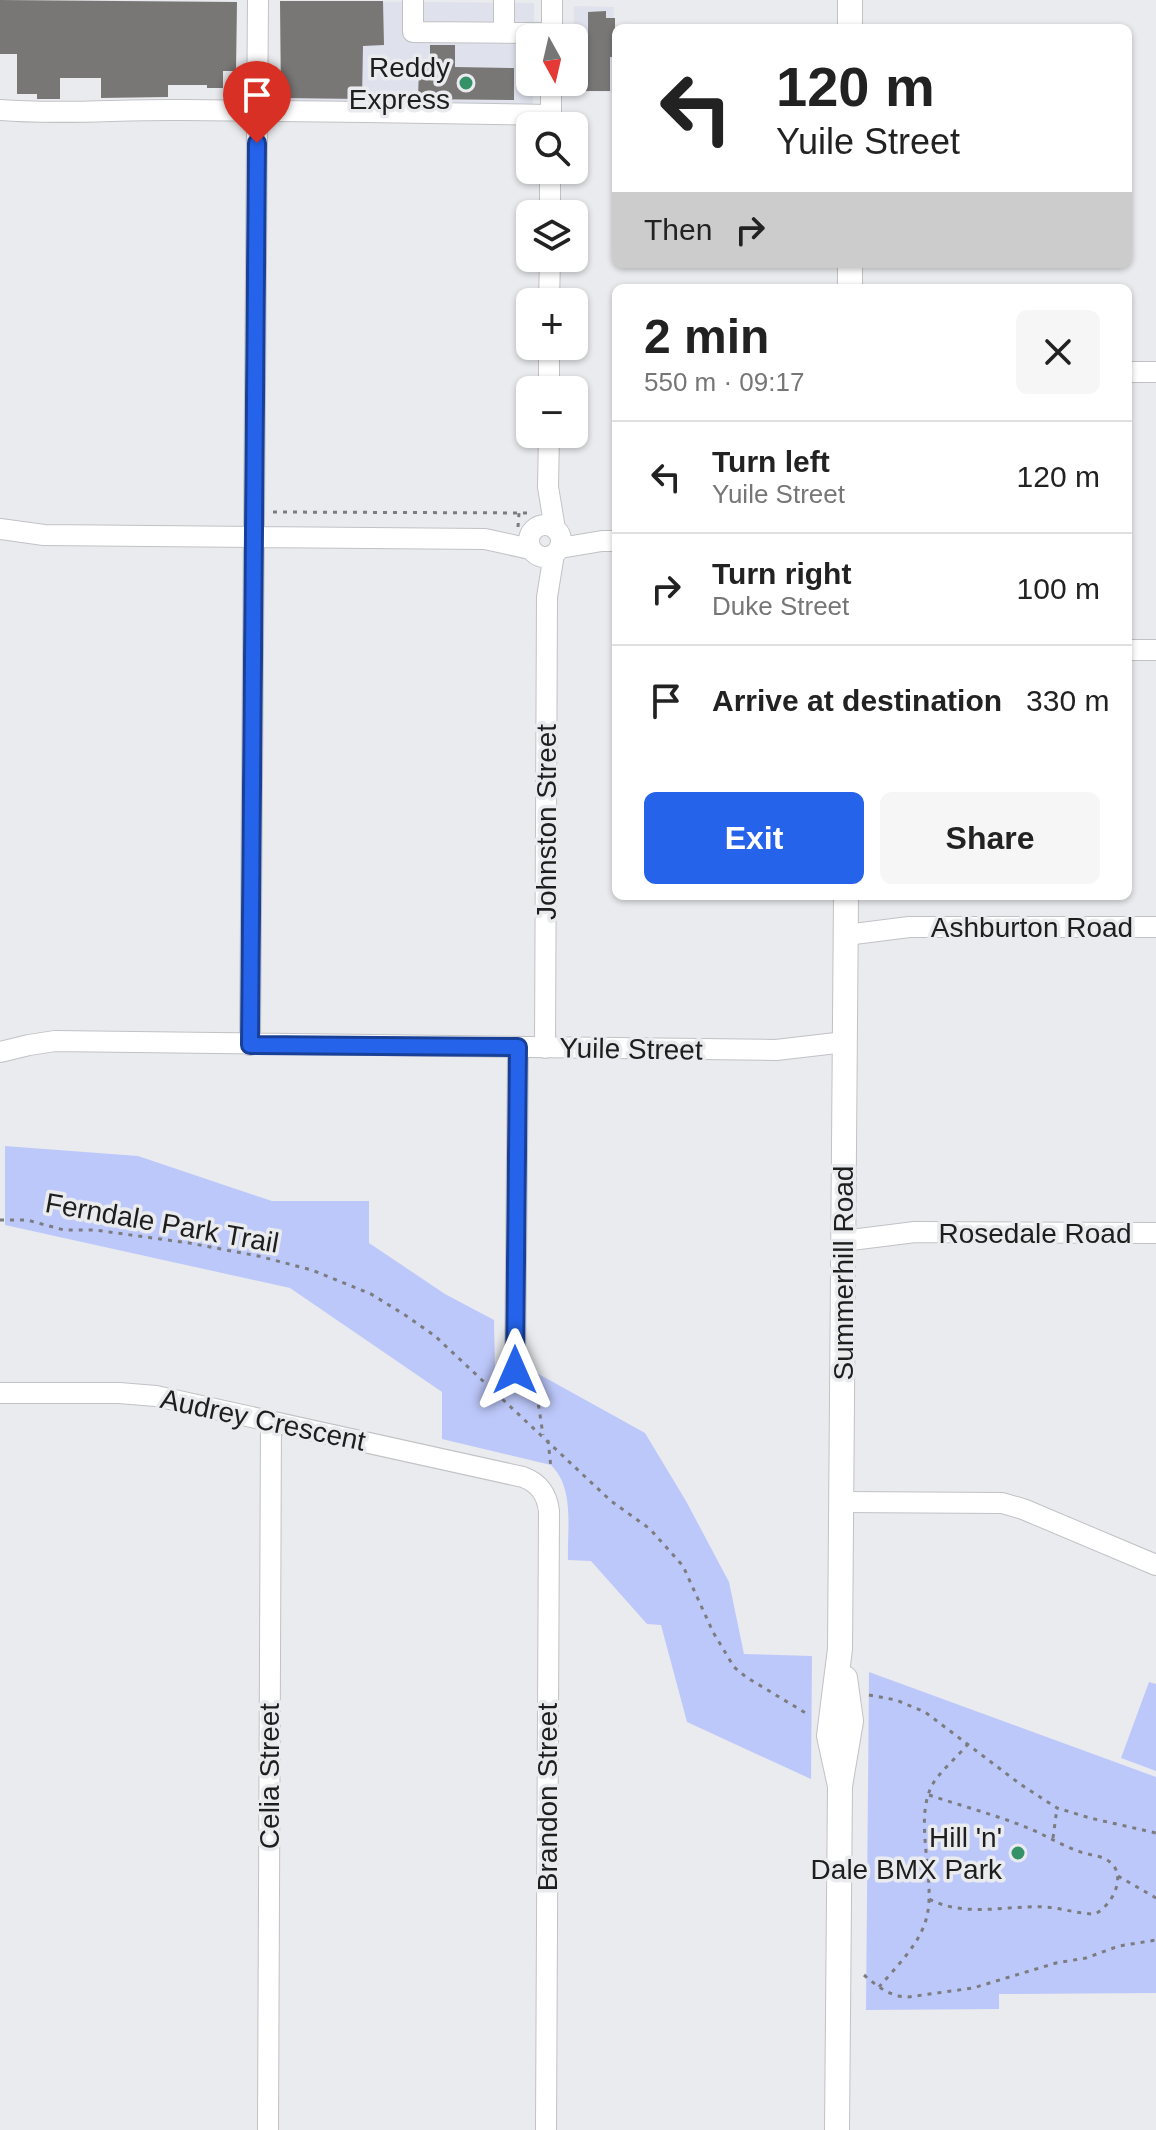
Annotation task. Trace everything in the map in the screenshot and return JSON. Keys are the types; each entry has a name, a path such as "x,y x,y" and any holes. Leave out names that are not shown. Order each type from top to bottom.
{"main road":[{"path":"850,0 850,24"},
{"name":"Summerhill Road","path":"840,1786 829,1736 840,1649 846,916"},
{"name":"Summerhill Road","path":"837,2130 840,1786 851,1721 840,1649"}],"street":[{"path":"250,1045 258,0"},
{"path":"413,0 413,32 516,34"},
{"path":"504,0 504,33"},
{"path":"552,0 552,24"},
{"path":"0,110 95,113 129,109 257,110 516,119"},
{"path":"1132,372 1156,372"},
{"name":"Johnston Street","path":"545,1048 545,538 549,448"},
{"path":"0,529 44,535 609,541"},
{"path":"0,541 44,535"},
{"path":"1132,650 1156,650"},
{"name":"Ashburton Road","path":"846,916 909,927 1156,927"},
{"name":"Yuile Street","path":"0,1041 24,1036 55,1041 250,1045 845,1052"},
{"name":"Yuile Street","path":"0,1052 55,1041"},
{"path":"518,1047 524,1368"},
{"name":"Rosedale Road","path":"843,1232 1154,1235"},
{"name":"Audrey Crescent","path":"0,1393 156,1396 523,1477"},
{"name":"Celia Street","path":"268,2130 271,1421"},
{"name":"Brandon Street","path":"523,1477 541,1488 549,1511 546,2130"},
{"path":"841,1502 1002,1503 1156,1565"}],"path":[{"path":"273,512 545,538"},
{"name":"Ferndale Park Trail","path":"0,1220 27,1220 64,1230 95,1230 232,1250 312,1270 371,1294 435,1336 611,1501 650,1529 683,1566 713,1632 734,1667 805,1713 818,1719 832,1716"},
{"path":"524,1368 543,1437"},
{"path":"548,1440 551,1468"},
{"path":"867,1694 913,1705 925,1712 1057,1808 1156,1833"},
{"path":"879,1987 910,1952 926,1921 929,1899 925,1815 929,1795 934,1781 968,1745"},
{"path":"929,1795 1026,1827 1078,1852 1108,1860 1118,1876 1114,1897 1095,1914 1036,1907 957,1909 929,1899"},
{"path":"1053,1838 1057,1808"},
{"path":"1118,1876 1156,1898"},
{"path":"864,1975 889,1994 901,1997 965,1989 1056,1963 1086,1958 1119,1946 1156,1940"}],"shaded area":[{"path":"280,1 534,3 534,24 516,24 516,96 533,96 533,105 281,101"},
{"path":"574,6 614,7 612,92 588,91 588,24 574,24"},
{"path":"5,1146 138,1156 272,1201 369,1201 369,1243 445,1294 494,1320 495,1371 535,1372 645,1433 729,1582 744,1654 812,1656 811,1779 687,1722 661,1625 647,1624 591,1561 568,1560 567,1497 559,1475 551,1465 442,1439 442,1392 290,1288 5,1225"},
{"path":"869,1672 1156,1777 1156,1993 999,1994 999,2009 866,2010"},
{"path":"1149,1682 1156,1684 1156,1771 1121,1758"}],"building":[{"path":"0,0 237,2 236,71 223,71 223,88 168,85 168,97 101,98 101,78 60,78 60,99 37,99 37,94 17,94 17,54 0,54"},
{"path":"280,1 383,1 384,45 363,46 362,99 281,98"},
{"path":"606,11 606,18 615,18 615,24 612,24 610,91 588,91 588,12"},
{"name":"Reddy Express","path":"430,45 455,45 455,67 514,68 514,100 418,99 419,67 430,67"}],"place":[{"name":"Reddy Express","path":"466,83"},
{"name":"Hill 'n' Dale BMX Park","path":"1018,1853"}],"route":[{"path":"257,143 250,1045 518,1047 515,1370"}]}
